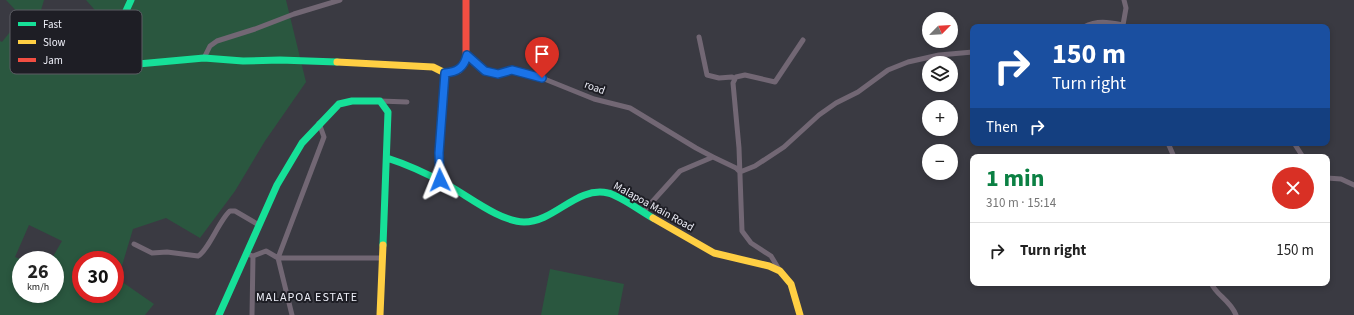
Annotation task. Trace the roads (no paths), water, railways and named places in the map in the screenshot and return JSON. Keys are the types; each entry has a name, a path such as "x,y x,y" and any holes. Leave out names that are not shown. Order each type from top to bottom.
{"street":[{"path":"126,10 130,0"},
{"path":"204,58 210,46 218,41 294,14 340,0"},
{"path":"142,63 204,58 244,62 280,60 409,65 433,67 445,73 458,70 464,65 467,55 466,0"},
{"path":"1123,24 1126,8 1124,0"},
{"path":"1090,24 1094,22 1114,24"},
{"path":"699,37 707,75 719,78 732,77"},
{"path":"780,272 771,256 752,243 742,231 740,172 734,103 734,80 739,76 745,75 775,82 803,40"},
{"path":"740,172 768,158 797,136 830,107 858,92 892,68 939,55 970,52"},
{"name":"road","path":"467,55 485,71 498,74 512,70 532,74 594,99 630,108 696,148 736,168 740,172"},
{"path":"440,180 439,146 445,73"},
{"path":"380,101 388,112 380,315"},
{"path":"219,315 250,255 259,225 286,166 295,152 319,123 334,107 345,102 407,102"},
{"path":"292,315 278,258 324,137 319,123"},
{"path":"643,212 680,171 713,157"},
{"name":"Malapoa Main Road","path":"387,158 420,170 504,216 519,222 534,221 600,191 610,193 714,253 769,266 780,272 791,284 800,315"},
{"path":"1330,178 1341,179 1354,185"},
{"path":"134,244 152,253 167,252 198,256 202,254 210,239 230,211 235,211 259,225"},
{"path":"250,255 266,251 278,258 382,258"},
{"path":"250,255 252,315"},
{"path":"1213,286 1216,291 1230,303 1236,315"}],"district":[{"name":"MALAPOA ESTATE","path":"307,297"}]}
